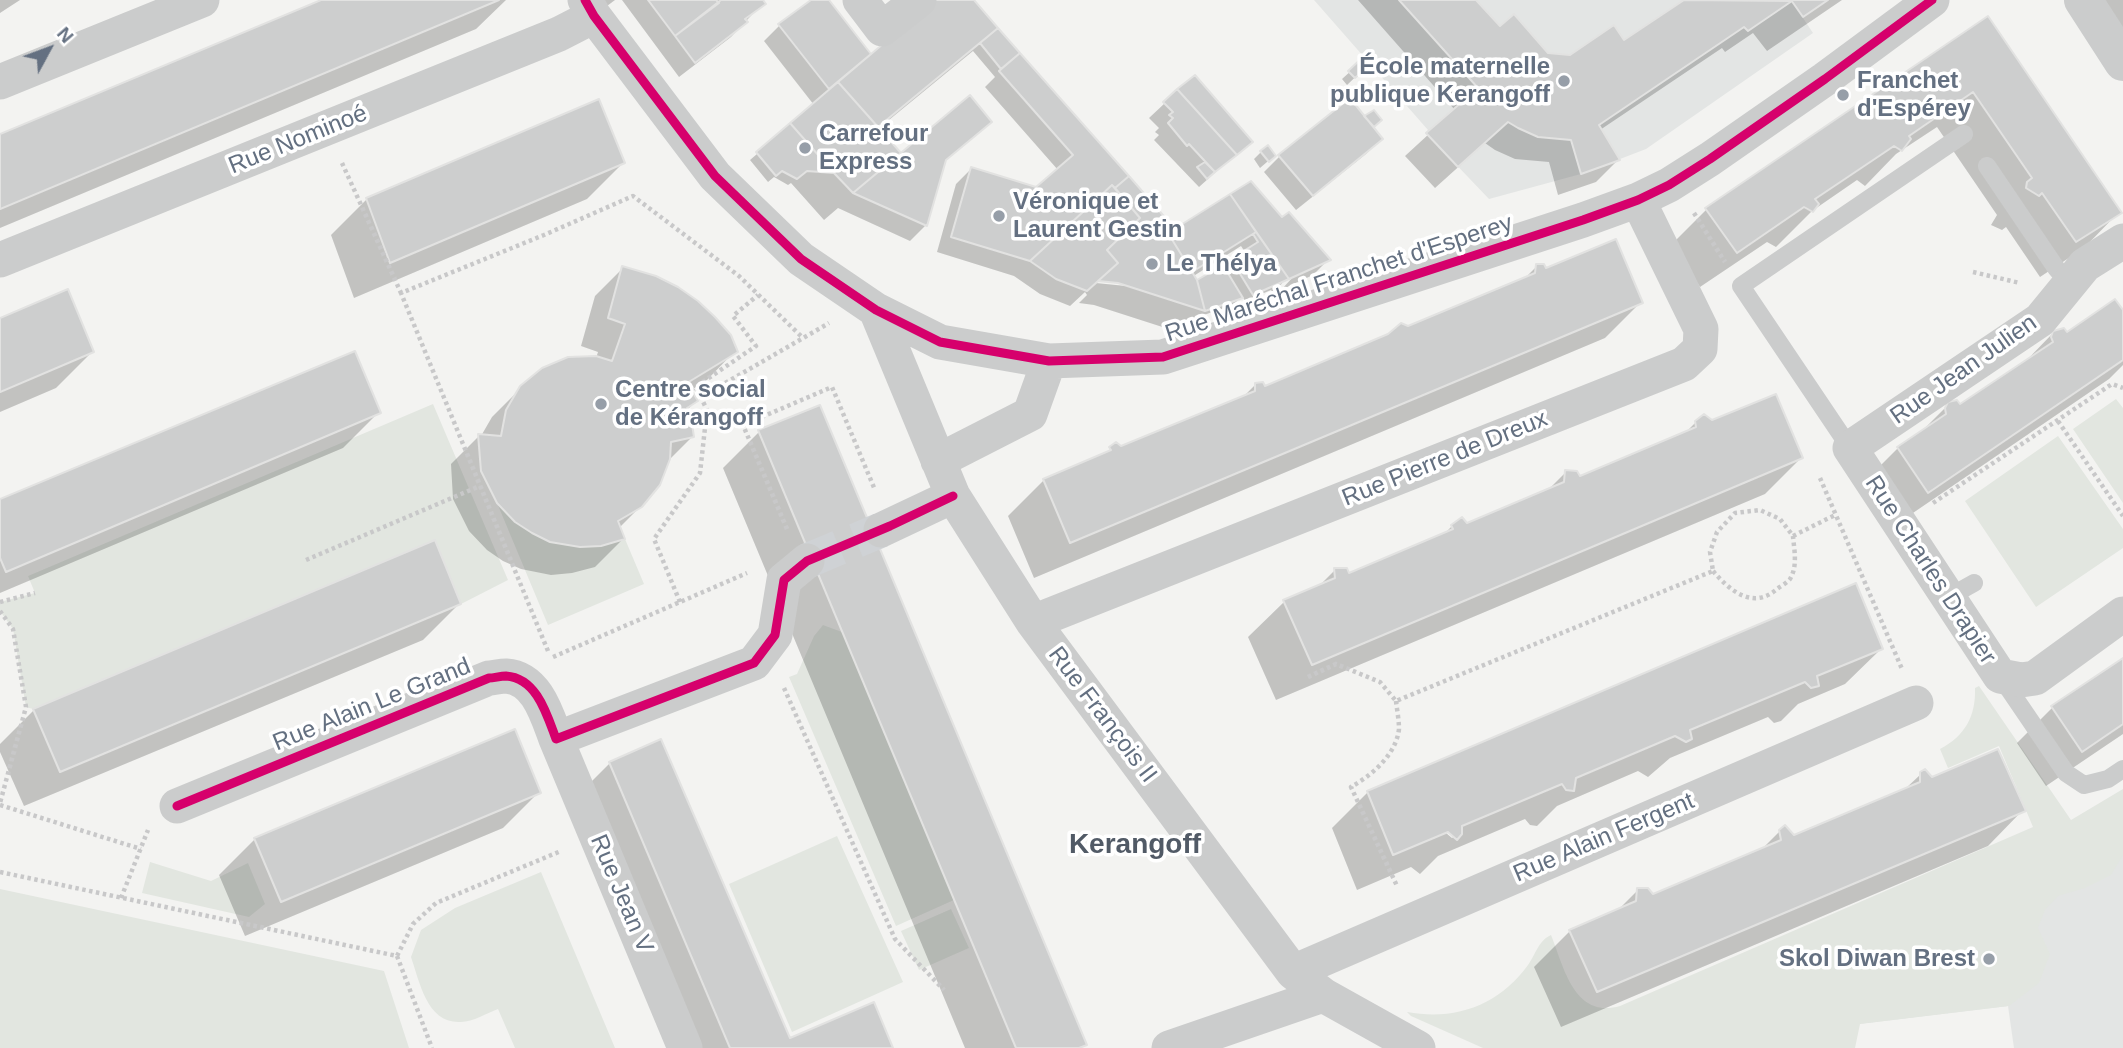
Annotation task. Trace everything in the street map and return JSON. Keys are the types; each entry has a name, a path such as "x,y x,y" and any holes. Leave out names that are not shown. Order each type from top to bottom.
{"street":[{"path":"0,82 202,0"},
{"path":"860,0 882,29 919,0"},
{"name":"Rue Maréchal Franchet d'Esperey","path":"589,8 715,176 801,259 868,305 940,342 1049,361 1163,357 1638,200 1669,185 1710,159 1932,0"},
{"path":"2083,0 2123,62"},
{"name":"Rue Nominoé","path":"0,260 559,34 589,8"},
{"name":"Rue Pierre de Dreux","path":"1033,622 1684,364 1700,349 1701,329 1638,200"},
{"name":"Rue Jean Julien","path":"1850,448 2040,320 2085,265 2123,242"},
{"name":"Rue François II","path":"868,305 953,496 1033,622 1293,972 1323,995 1418,1048"},
{"path":"938,461 1030,414 1049,361"},
{"name":"Rue Charles Drapier","path":"1850,448 1901,524 1961,590 2000,676 2021,680 2035,678 2115,615"},
{"path":"886,528 953,496"},
{"path":"556,739 754,663 775,635 784,580 799,550"},
{"name":"Rue Alain Le Grand","path":"177,806 489,678 507,676 527,683 544,706 556,739"},
{"name":"Rue Alain Fergent","path":"1293,972 1916,702"},
{"name":"Rue Jean V","path":"556,739 685,1048"},
{"path":"1169,1048 1323,995"}],"lane":[{"path":"1850,448 1741,286 1964,134"},
{"path":"1987,166 2069,284"},
{"path":"2000,676 2066,773 2084,785 2108,779 2123,769"}],"path":[{"path":"327,128 401,293 551,658 750,572"},
{"path":"401,293 633,196 739,276 803,338"},
{"path":"1692,210 1741,286"},
{"path":"1973,272 2020,283"},
{"path":"680,602 654,539 700,473 707,410 694,389 757,346 733,316 758,295"},
{"path":"701,397 829,323 868,305"},
{"path":"1901,524 2112,384 2123,388"},
{"path":"799,550 743,425 832,387 886,528"},
{"path":"2058,421 2123,516"},
{"path":"1818,473 1916,702"},
{"path":"306,560 480,486"},
{"path":"1760,510 1780,519 1793,536 1795,558 1790,578 1769,597 1747,598 1725,586 1713,571 1710,552 1717,532 1735,513 1760,510"},
{"path":"1793,536 1835,515"},
{"path":"1395,701 1713,571"},
{"path":"0,602 35,593"},
{"path":"0,611 13,629 26,707 0,804 141,849"},
{"path":"754,663 781,682 895,939 944,989"},
{"path":"1308,677 1336,664 1380,682 1395,701 1399,729 1392,751 1367,778 1350,787 1413,920"},
{"path":"121,898 150,825 177,806"},
{"path":"432,1048 397,956 412,924 436,903 597,836"},
{"path":"0,872 397,956"}],"shaded area":[{"name":"École maternelle publique Kerangoff","path":"1314,0 1791,0 1813,33 1646,149 1581,174 1489,199 1426,133 1428,130"},
{"path":"2116,399 2123,408 2123,503 2073,429"},
{"path":"433,404 508,580 461,604 435,540 33,709 26,707 13,629 0,611 0,602 35,593 28,576"},
{"path":"2058,436 2123,529 2123,548 2036,607 1965,501"},
{"path":"497,503 525,527 555,542 588,547 625,539 644,584 548,625"},
{"path":"823,625 842,632 954,900 896,926 789,677 797,674 814,636"},
{"path":"1979,686 2071,820 2123,789 2123,855 2111,875 2085,888 2058,896 2045,910 2038,928 2050,954 2039,983 2009,1006 1860,1024 1855,1048 1483,1048 1407,1012 1459,1012 1490,1000 1516,979 1540,944 1551,935 1566,975 1581,998 1604,1008 1620,1006 2033,827 1999,746 1948,768 1940,749 1956,738 1967,724 1973,708 1975,688"},
{"name":"Skol Diwan Brest","path":"2123,791 2123,1048 2014,1048 2008,1006 1859,1024"},
{"path":"837,836 903,982 792,1032 729,884"},
{"path":"150,862 211,881 248,863 265,904 249,917 142,893"},
{"path":"541,872 615,1048 515,1048 498,1009 470,1021 449,1021 433,1009 422,990 411,957 421,930 455,908"},
{"path":"0,889 384,971 409,1048 0,1048"},
{"path":"951,909 969,948 919,970 901,931"}],"building":[{"path":"321,0 499,0 0,209 0,134"},
{"path":"648,0 716,0 719,3 675,36"},
{"path":"721,0 763,0 766,4 745,19 748,22 695,63 675,36"},
{"path":"811,0 829,0 871,54 829,89 778,24"},
{"path":"935,0 974,0 998,28 878,127 838,82"},
{"path":"1399,0 1476,0 1500,26 1514,14 1548,53 1570,55 1614,25 1624,40 1684,0 1792,1 1748,31 1744,27 1599,125 1620,160 1581,174 1571,140 1538,137 1508,122 1458,167 1426,133 1478,88"},
{"path":"1791,0 1828,0 1803,17"},
{"path":"1988,16 2122,213 2076,242 2042,193 2039,196 2026,188 2027,182 2032,178 1973,92 1909,136 1911,139 1902,151 1894,146 1815,199 1819,204 1813,212 1804,207 1737,253 1705,208"},
{"path":"998,28 1020,53 1001,69 980,43"},
{"path":"1020,53 1129,176 1115,188 1112,185 1030,261 951,237 971,167 1036,187 1073,155 999,71"},
{"path":"1363,57 1370,65 1355,78 1348,71"},
{"path":"1195,75 1253,142 1237,155 1177,89"},
{"path":"838,82 901,153 853,193 790,123"},
{"path":"1177,89 1237,155 1215,172 1189,144 1187,146 1168,123 1173,118 1169,115 1173,112 1163,102"},
{"path":"970,95 992,122 946,160 927,226 853,193"},
{"path":"1350,98 1383,139 1313,196 1278,155"},
{"path":"599,99 625,163 390,263 366,198"},
{"path":"1374,110 1382,120 1374,127 1364,116"},
{"path":"790,123 834,173 807,171 797,179 782,171 776,176 756,152"},
{"path":"1268,145 1276,156 1269,162 1260,151"},
{"path":"1205,162 1215,172 1207,179 1197,167"},
{"path":"1129,176 1175,229 1168,233 1197,280 1205,311 1118,283 1098,281 1118,263 1107,250 1140,218 1115,188"},
{"path":"1251,181 1282,217 1289,212 1331,260 1289,279 1230,194"},
{"path":"1112,185 1140,218 1107,250 1118,263 1087,291 1056,279 1030,261"},
{"path":"1230,194 1256,232 1192,272 1168,233"},
{"path":"1256,232 1289,279 1253,295 1231,259 1258,242 1253,234"},
{"path":"1616,239 1643,303 1070,543 1043,479 1111,450 1109,447 1116,442 1121,446 1255,391 1255,383 1263,382 1265,386 1388,334 1401,323 1408,326 1535,273 1536,264 1544,264 1546,268"},
{"path":"1223,265 1243,298 1205,311 1197,280"},
{"name":"Centre social de Kérangoff","path":"622,266 656,276 698,301 731,335 738,352 687,383 698,401 687,408 694,437 671,442 670,459 660,485 642,507 618,521 625,539 601,546 580,547 550,542 515,522 497,503 481,471 478,434 501,436 506,410 520,386 542,368 568,357 596,356 612,361 625,324 608,318"},
{"path":"68,289 94,352 0,392 0,318"},
{"path":"2115,299 2123,310 2123,360 1928,493 1897,447 1946,414 1948,402 1957,400 1960,404 2053,342 2053,331 2064,328 2067,332"},
{"path":"355,351 381,413 6,572 0,558 0,499"},
{"path":"1776,394 1803,458 1312,665 1283,600 1335,578 1334,568 1347,568 1349,573 1453,529 1451,525 1462,517 1467,523 1564,482 1565,470 1577,471 1580,476 1696,427 1695,421 1704,414 1712,420"},
{"path":"820,405 1087,1045 1079,1048 1016,1048 758,430"},
{"path":"435,540 461,604 60,772 33,709"},
{"path":"1856,583 1883,649 1817,676 1819,686 1811,688 1805,682 1690,730 1692,739 1686,742 1675,736 1576,778 1574,791 1566,790 1562,784 1462,826 1462,834 1457,840 1448,832 1393,855 1367,791"},
{"path":"2123,658 2123,724 2082,752 2051,706"},
{"path":"515,729 541,793 281,902 254,838"},
{"path":"661,739 790,1038 874,1002 893,1048 730,1048 609,762"},
{"path":"1998,749 2026,811 1597,992 1569,930 1636,901 1637,888 1648,888 1653,894 1781,840 1779,830 1785,825 1794,835 1920,782 1920,772 1925,769 1932,777"}],"tunnel":[{"path":"807,561 881,530"}],"cycle path":[{"path":"585,0 594,16 715,176 801,259 876,310 940,342 1049,361 1163,357 1638,200 1669,185 1710,159 1932,0"},
{"path":"177,806 489,678 506,676 526,683 539,699 556,739 754,663 775,635 784,580 807,561 953,496"}],"place":[{"name":"École maternelle publique Kerangoff","path":"1564,81"},
{"name":"Franchet d'Espérey","path":"1843,95"},
{"name":"Carrefour Express","path":"805,148"},
{"name":"Véronique et Laurent Gestin","path":"999,216"},
{"name":"Le Thélya","path":"1152,264"},
{"name":"Centre social de Kérangoff","path":"601,404"},
{"name":"Skol Diwan Brest","path":"1989,959"}],"district":[{"name":"Kerangoff","path":"1135,845"}]}
